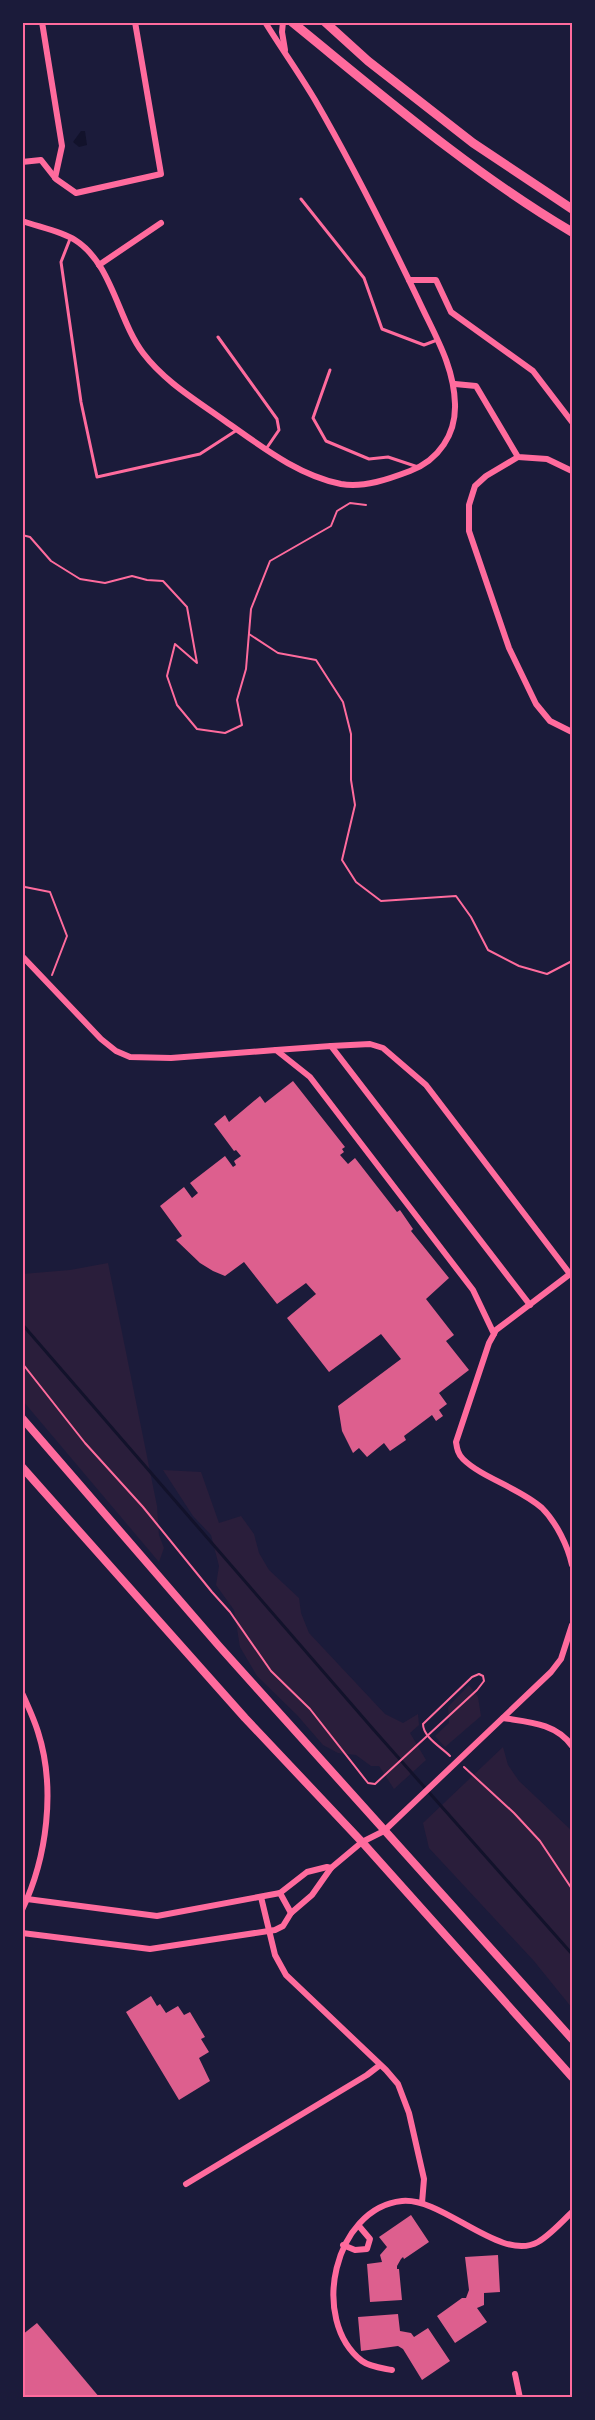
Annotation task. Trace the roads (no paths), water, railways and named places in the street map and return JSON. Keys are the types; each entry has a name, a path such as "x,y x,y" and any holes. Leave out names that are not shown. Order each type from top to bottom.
{"main road":[{"path":"292,22 426,131 546,216 573,232"},
{"path":"325,22 368,61 473,143 573,209"},
{"path":"22,1418 219,1646 573,2039"},
{"path":"22,1467 245,1718 362,1842 573,2077"}],"street":[{"path":"42,22 62,146 55,178"},
{"path":"22,162 41,160 55,178 76,193 161,174 135,22"},
{"path":"22,221 71,237 79,242 99,265 141,352 170,382 266,449 309,475 344,484 383,481 420,467 441,450 450,435 455,415 455,384 450,367 409,280 341,148 314,98 265,22"},
{"path":"283,22 284,47 288,59"},
{"path":"99,265 161,223"},
{"path":"409,280 436,280 451,312 533,371 573,422"},
{"path":"455,384 476,386 518,457"},
{"path":"573,471 547,459 518,457 486,476 475,486 469,505 469,531 510,648 536,704 550,721 573,732"},
{"path":"22,956 101,1039 116,1051 130,1057 171,1058 370,1044 383,1048 426,1085 571,1276 494,1334 456,1442 457,1450 465,1461 520,1492 542,1509 559,1532 573,1565"},
{"path":"331,1046 530,1305"},
{"path":"276,1050 310,1077 473,1290 494,1334"},
{"path":"22,1933 150,1949 269,1931 283,1926 291,1913 312,1895 331,1868 362,1842 384,1831 551,1672 564,1651 573,1625"},
{"path":"22,1693 39,1733 45,1766 47,1823 35,1883 22,1910"},
{"path":"503,1718 541,1724 560,1733 573,1746"},
{"path":"27,1899 150,1916 280,1893 307,1872 331,1868"},
{"path":"280,1893 291,1913"},
{"path":"261,1897 275,1955 286,1975 398,2084 409,2113 424,2179 422,2203"},
{"path":"186,2184 380,2065"},
{"path":"392,2370 362,2361 347,2344 336,2322 333,2298 343,2245 371,2212 388,2204 417,2201 492,2238 518,2246 538,2243 573,2212"},
{"path":"343,2245 355,2250 367,2249 370,2239 359,2226"},
{"path":"515,2374 520,2397"}],"lane":[{"path":"301,199 364,278 382,328 424,345 437,340"},
{"path":"71,237 61,262 81,402 97,477 200,454 237,429"},
{"path":"218,337 277,419 279,430 266,449"},
{"path":"330,370 313,418 326,441 369,459 388,457 420,467"}],"waterway":[{"path":"22,1324 373,1729 572,1954"}]}
